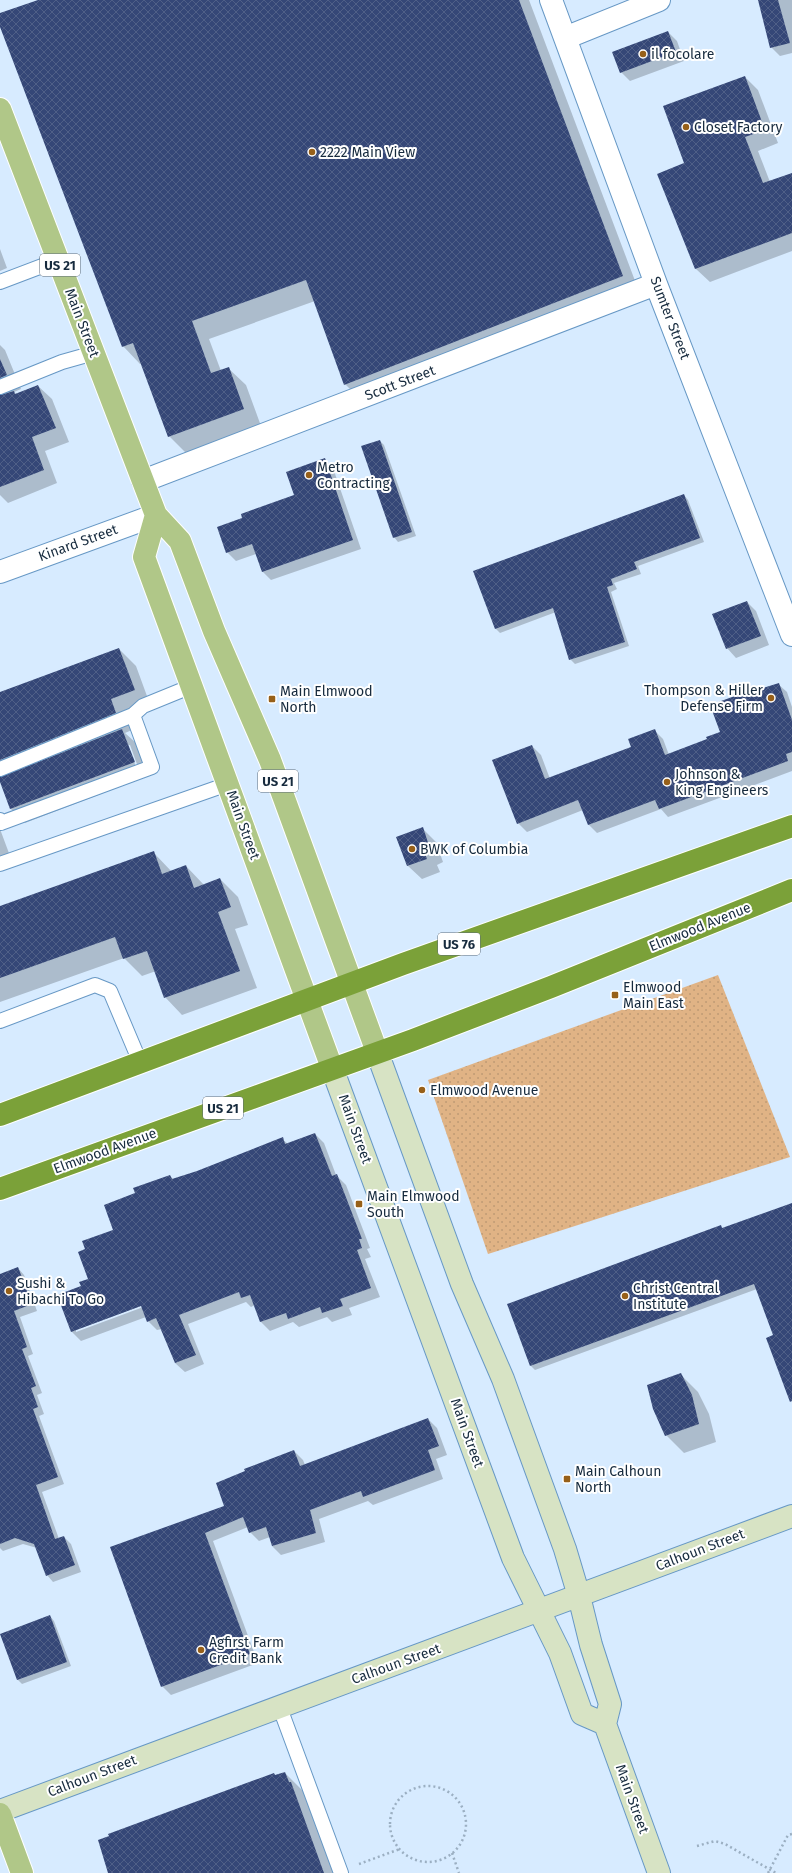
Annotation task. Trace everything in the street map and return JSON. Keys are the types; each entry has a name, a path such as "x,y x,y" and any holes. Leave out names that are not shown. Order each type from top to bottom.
{"highway":[{"name":"US 76","path":"307,1000 353,982 792,826"},
{"name":"Elmwood Avenue","path":"0,1189 551,987 792,890"},
{"path":"0,1114 307,1000"}],"main road":[{"name":"Main Street","path":"2,120 58,260 156,515 180,542 214,632 270,760 353,982 462,1284 503,1379 565,1549 579,1596 591,1645 610,1704 605,1724 659,1873"},
{"name":"Main Street","path":"156,515 144,557 513,1558 560,1653 582,1714 605,1724"},
{"name":"Calhoun Street","path":"0,1811 161,1750 280,1708 792,1516"},
{"path":"0,1814 22,1873"}],"street":[{"name":"Sumter Street","path":"551,0 656,284 792,635"},
{"path":"565,38 658,0"},
{"name":"Scott Street","path":"143,481 656,284"},
{"name":"Kinard Street","path":"0,572 156,515"}],"lane":[{"path":"0,282 58,260"},
{"path":"0,387 62,362 94,353"},
{"path":"0,769 133,715 143,706 192,686"},
{"path":"0,820 1,823 152,766 133,715"},
{"path":"0,864 228,784"},
{"path":"0,1021 95,985 110,991 140,1062"},
{"path":"280,1708 341,1872"}],"path":[{"path":"424,1786 437,1787 449,1792 459,1801 465,1813 467,1826 464,1839 456,1850 446,1858 433,1861 421,1861 410,1857 400,1849 393,1840 390,1828 391,1816 395,1805 402,1796 412,1789 424,1786"},
{"path":"768,1873 788,1835 792,1834"},
{"path":"697,1846 715,1841 725,1844 776,1873"},
{"path":"341,1872 400,1849"},
{"path":"452,1853 460,1873"}],"shaded area":[{"path":"718,975 790,1157 488,1254 428,1080"}],"building":[{"name":"2222 Main View","path":"38,0 519,0 623,276 344,385 306,280 192,321 211,373 229,367 244,409 168,437 133,343 122,347 0,27 0,13"},
{"path":"758,0 778,0 790,43 770,48"},
{"path":"668,31 676,52 620,73 612,52"},
{"path":"745,76 765,130 745,137 763,183 792,173 792,233 695,269 657,174 684,163 663,106"},
{"path":"0,359 7,375 0,378"},
{"path":"38,385 56,428 32,437 44,470 0,487 0,395 14,391 15,394"},
{"path":"380,440 412,532 393,538 361,446"},
{"path":"325,458 353,540 262,572 252,544 226,553 217,527 242,518 241,514 294,495 286,472"},
{"path":"684,494 700,538 634,562 637,569 611,579 613,585 607,587 625,642 569,660 553,608 495,629 473,571"},
{"path":"747,601 761,636 726,649 712,614"},
{"path":"119,648 135,690 111,699 116,713 0,760 0,692"},
{"path":"779,683 792,720 792,752 786,754 788,761 659,809 655,800 588,825 578,800 517,824 492,760 532,745 545,779 631,747 628,739 655,729 665,755 707,739 706,737 720,732 710,705 746,692"},
{"path":"122,729 135,762 10,809 0,782 0,777"},
{"path":"423,827 430,849 424,851 427,859 407,866 396,837"},
{"path":"154,851 162,874 186,865 194,888 220,878 231,907 218,912 240,971 164,998 147,951 123,959 115,937 0,978 0,906"},
{"path":"315,1133 332,1176 337,1174 362,1239 359,1239 362,1248 357,1250 371,1288 340,1299 343,1306 322,1313 320,1307 288,1319 286,1313 260,1322 250,1295 241,1298 239,1292 179,1315 196,1355 175,1363 156,1318 147,1322 141,1306 71,1332 57,1295 81,1286 79,1282 88,1279 78,1252 85,1249 82,1241 113,1230 104,1205 135,1193 133,1188 170,1175 172,1179 197,1171 283,1137 285,1144"},
{"name":"Christ Central Institute","path":"792,1203 792,1401 790,1402 766,1338 773,1335 754,1284 530,1366 507,1304 721,1225 722,1228"},
{"path":"18,1267 32,1304 14,1311 27,1347 22,1349 36,1386 31,1388 38,1407 33,1409 58,1477 36,1485 55,1539 64,1536 75,1565 46,1576 34,1544 15,1538 0,1544 0,1274"},
{"path":"681,1373 692,1395 699,1424 665,1436 653,1409 647,1385"},
{"path":"428,1418 439,1446 428,1450 435,1470 363,1497 361,1491 310,1510 316,1533 272,1546 266,1527 249,1533 243,1517 205,1533 250,1654 161,1687 110,1547 224,1506 216,1483 245,1471 244,1469 294,1450 300,1466"},
{"path":"50,1615 67,1662 17,1680 0,1634"},
{"path":"285,1772 289,1782 291,1782 324,1873 108,1873 98,1840 109,1836 108,1834 274,1773 275,1775"}],"place":[{"name":"il focolare","path":"643,54"},
{"name":"Closet Factory","path":"686,127"},
{"name":"2222 Main View","path":"312,152"},
{"name":"Metro Contracting","path":"309,475"},
{"name":"Thompson & Hiller Defense Firm","path":"771,698"},
{"name":"Main Elmwood North","path":"272,699"},
{"name":"Johnson & King Engineers","path":"667,782"},
{"name":"BWK of Columbia","path":"412,849"},
{"name":"Elmwood Main East","path":"615,995"},
{"name":"Elmwood Avenue","path":"422,1090"},
{"name":"Main Elmwood South","path":"359,1204"},
{"name":"Sushi & Hibachi To Go","path":"9,1291"},
{"name":"Christ Central Institute","path":"625,1296"},
{"name":"Main Calhoun North","path":"567,1479"},
{"name":"Agfirst Farm Credit Bank","path":"201,1650"}]}
